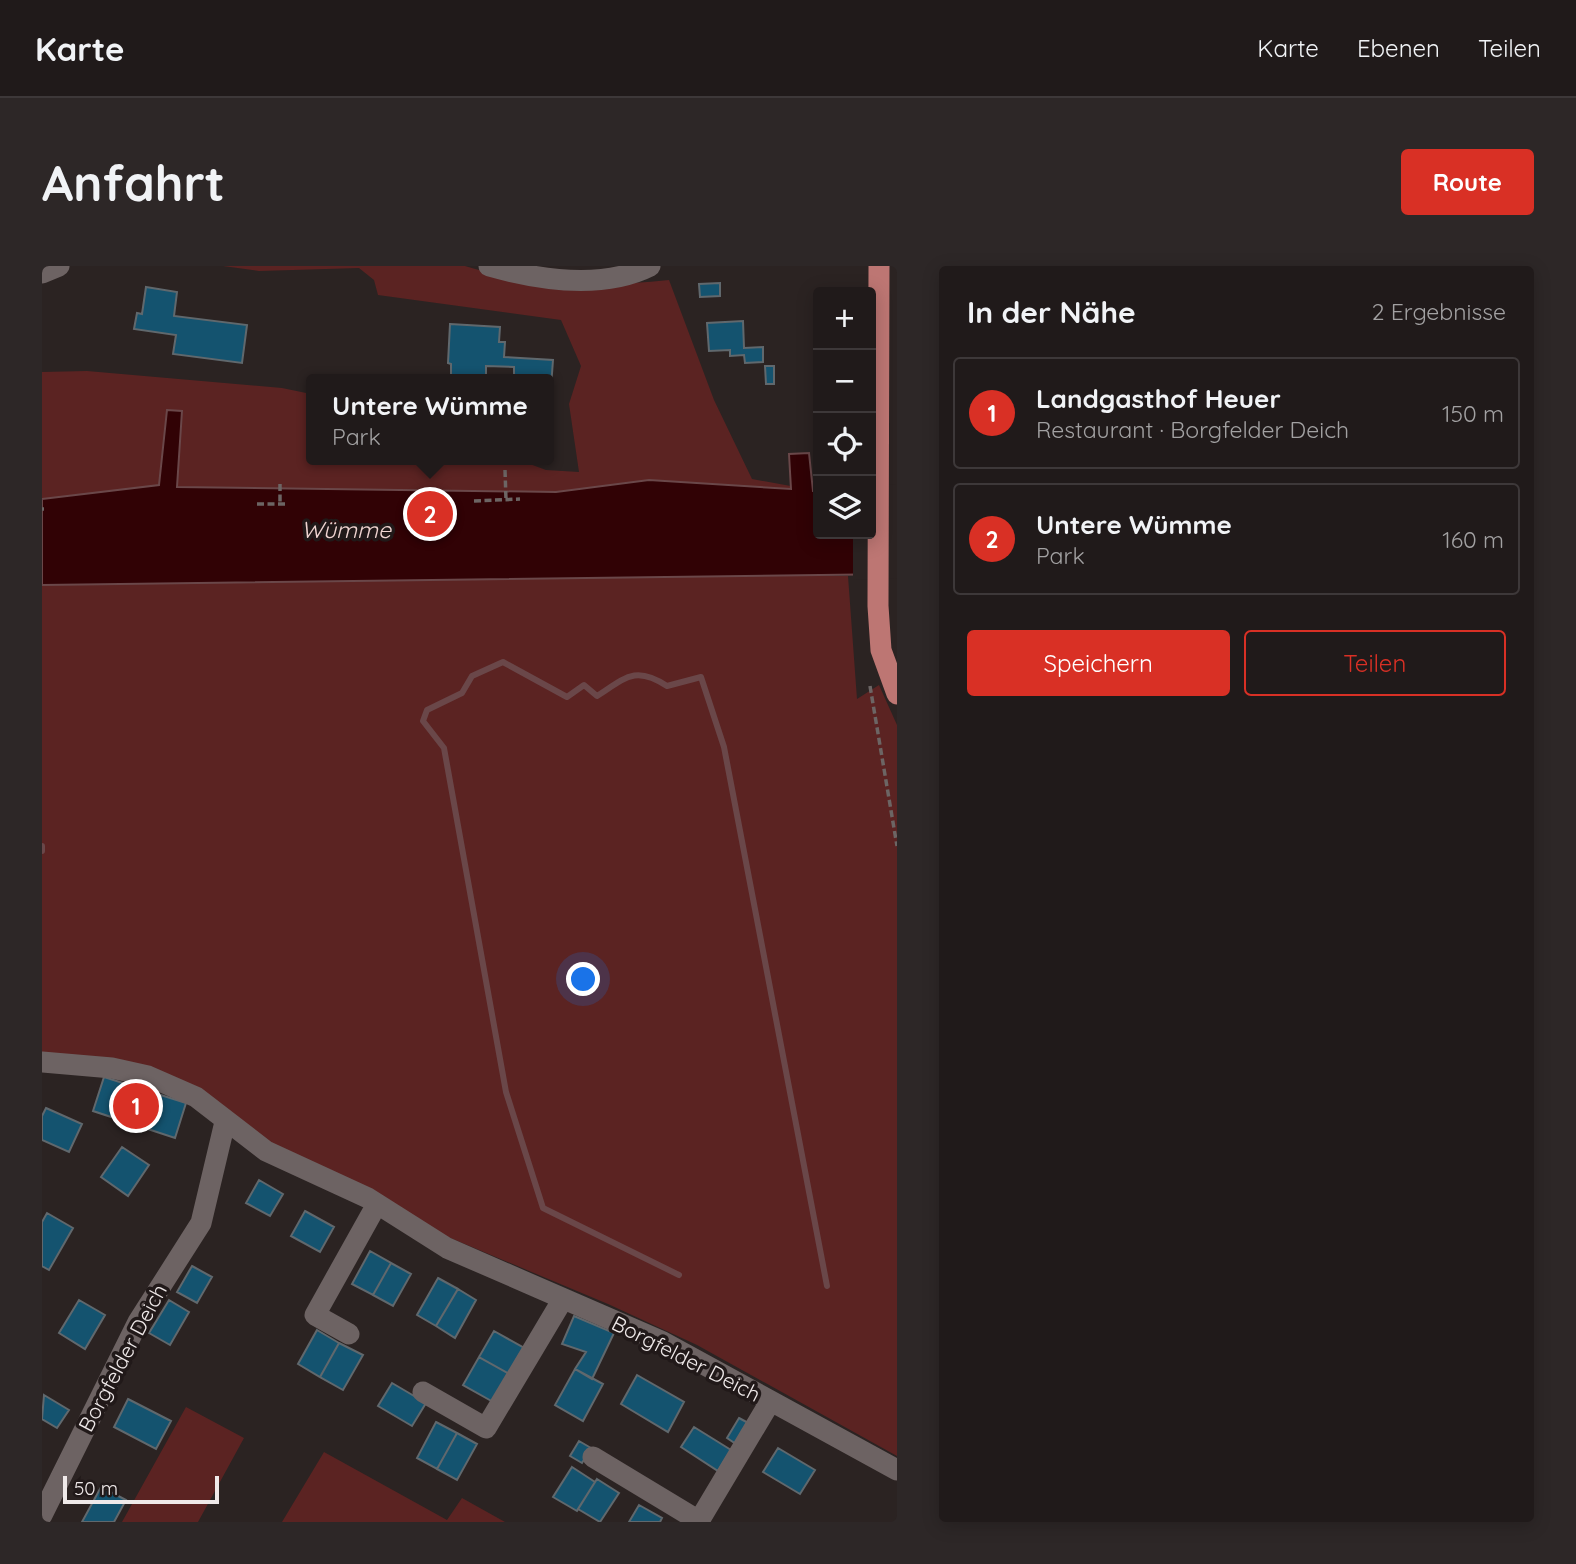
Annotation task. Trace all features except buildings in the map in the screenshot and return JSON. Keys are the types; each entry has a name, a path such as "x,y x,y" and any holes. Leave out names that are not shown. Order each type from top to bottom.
{"main road":[{"path":"879,266 878,606 881,650 897,694"}],"street":[{"path":"42,273 59,266"},
{"path":"489,266 562,280 609,278 650,266"},
{"name":"Borgfelder Deich","path":"42,1062 112,1068 148,1076 196,1097 225,1122 267,1151 377,1204 447,1248 663,1342 897,1470"},
{"name":"Borgfelder Deich","path":"42,1515 138,1322 201,1223 225,1122"},
{"path":"349,1334 315,1315 377,1204"},
{"path":"422,1392 486,1428 563,1299"},
{"name":"Borgfelder Deich","path":"593,1457 699,1521 770,1402"}],"path":[{"path":"505,470 506,500"},
{"path":"280,484 280,504"},
{"path":"474,501 520,499"},
{"path":"257,504 287,504"},
{"path":"869,678 897,846"}],"shaded area":[{"path":"223,266 465,266 515,278 566,283 618,284 669,280 714,400 752,479 813,490 813,536 42,553 42,372 87,371 282,388 306,393 306,465 532,465 546,470 579,472 569,404 581,366 561,320 378,295 374,280 359,268 259,271","holes":["168,410 182,411 176,483"]},
{"path":"897,487 897,534 876,534 876,525"},
{"path":"649,575 848,576 857,699 879,685 897,725 897,1456 697,1345 608,1304 429,1229 356,1183 255,1135 211,1097 42,1058 42,585"},
{"path":"186,1407 244,1438 198,1522 122,1522"},
{"path":"324,1452 447,1520 462,1498 505,1522 282,1522"}],"water":[{"name":"Wümme","path":"167,410 182,411 177,487 556,492 649,480 791,489 789,454 809,453 813,491 813,539 876,539 876,488 897,487 897,574 42,585 42,499 159,485"}],"pier":[{"path":"897,484 897,578 853,580 853,539 876,539 876,485"}],"waterway":[{"path":"679,1275 543,1208 506,1092 444,748 423,721 427,710 462,693 472,676 503,662 567,697 584,685 597,696 630,676 646,676 667,686 701,677 724,747 827,1286"},
{"path":"42,846 42,851"}],"place":[{"name":"Untere Wümme","path":"430,514"},
{"name":"Landgasthof Heuer","path":"136,1106"}]}
